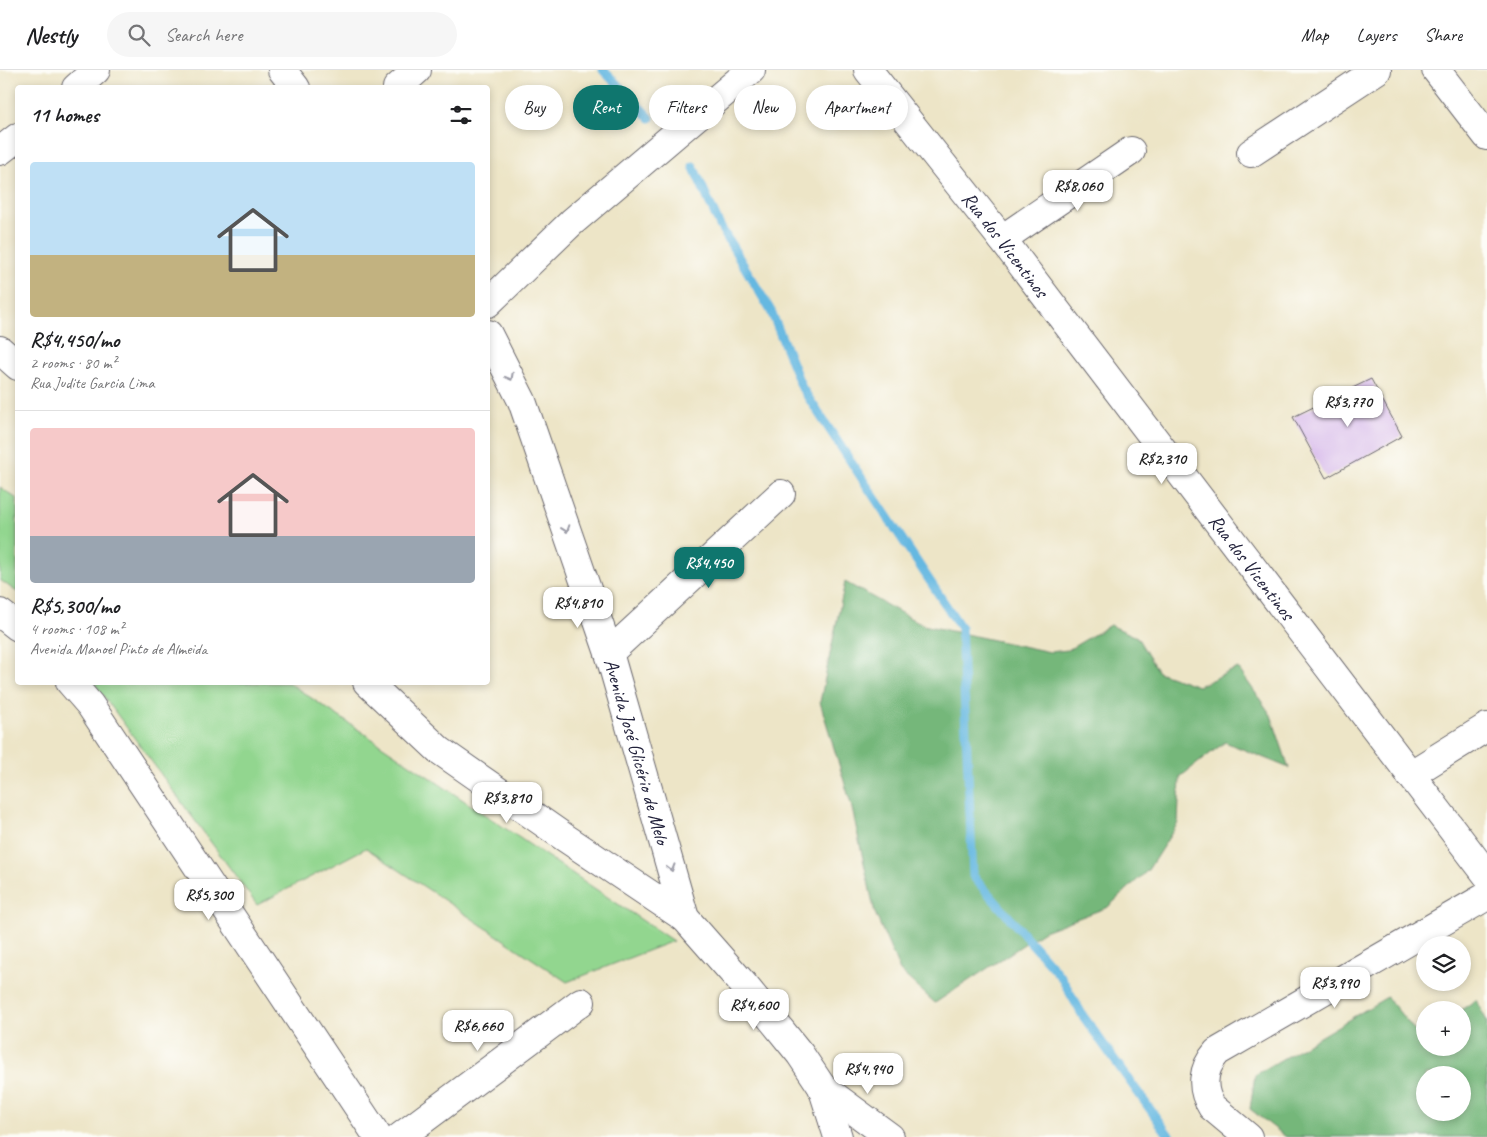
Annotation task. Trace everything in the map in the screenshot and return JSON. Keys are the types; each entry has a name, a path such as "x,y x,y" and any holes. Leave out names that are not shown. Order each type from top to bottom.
{"street":[{"path":"79,85 96,70"},
{"path":"282,70 294,85"},
{"path":"400,85 417,70"},
{"path":"490,300 572,222 751,70"},
{"name":"Rua dos Vicentinos","path":"868,70 1002,239 1487,875"},
{"path":"1251,153 1376,70"},
{"path":"1436,70 1487,136"},
{"path":"0,151 15,139"},
{"path":"1002,239 1131,151"},
{"name":"Avenida José Glicério de Melo","path":"490,338 522,401 608,653 685,918 794,1046 822,1088 838,1137"},
{"path":"0,350 15,363"},
{"path":"608,653 781,494"},
{"path":"0,613 15,625"},
{"path":"73,685 90,705 378,1137"},
{"path":"370,685 439,750 685,918"},
{"path":"1410,775 1487,727"},
{"path":"1248,1137 1212,1108 1208,1101 1204,1082 1209,1062 1218,1052 1487,896"},
{"path":"400,1137 581,1002"},
{"path":"822,1088 890,1137"}],"green space":[{"path":"0,487 15,498 15,591 0,580"},
{"path":"845,582 923,625 1050,652 1068,650 1110,625 1137,637 1158,672 1198,686 1238,668 1271,715 1289,768 1225,742 1180,777 1178,823 1148,870 1108,907 1044,931 935,1003 900,971 875,913 851,804 820,702"},
{"path":"95,685 292,685 673,941 567,982 366,848 257,905"},
{"path":"1387,997 1416,1032 1416,1056 1471,1056 1471,1003 1476,1000 1487,1021 1487,1137 1286,1137 1250,1109 1255,1075"}],"building":[{"path":"1371,379 1402,436 1326,478 1293,417"}],"waterway":[{"path":"603,70 649,117"},
{"path":"693,166 720,226 771,311 802,388 961,628 973,876 1061,977 1083,1016 1170,1137"}]}
